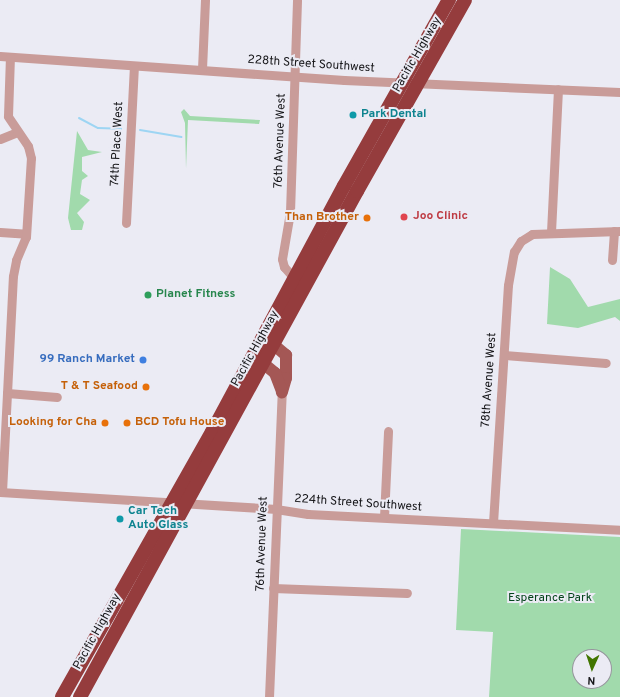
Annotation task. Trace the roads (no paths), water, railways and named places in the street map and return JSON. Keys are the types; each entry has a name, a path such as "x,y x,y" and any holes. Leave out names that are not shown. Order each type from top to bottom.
{"highway":[{"name":"Pacific Highway","path":"80,697 294,278 449,0"},
{"name":"Pacific Highway","path":"66,694 178,503 264,364 357,191 421,82 465,0"}],"main road":[{"path":"274,345 286,355 286,378 282,392"},
{"path":"264,364 275,373 282,392"}],"street":[{"path":"202,69 206,0"},
{"name":"76th Avenue West","path":"294,278 283,264 283,245 288,231 297,0"},
{"name":"228th Street Southwest","path":"0,56 295,76 620,92"},
{"path":"1,492 13,270 26,234 31,154 28,146 17,132 7,111 10,57"},
{"name":"74th Place West","path":"126,223 134,66"},
{"path":"558,89 550,232 617,231 612,260"},
{"path":"0,139 17,132"},
{"path":"0,232 26,234"},
{"name":"78th Avenue West","path":"493,523 510,267 514,252 521,241 532,234 550,232"},
{"path":"505,355 606,363"},
{"name":"76th Avenue West","path":"269,697 282,392"},
{"path":"7,393 57,397"},
{"path":"384,517 388,430"},
{"name":"224th Street Southwest","path":"1,492 265,508 308,514 620,530"},
{"path":"265,508 276,530"},
{"path":"273,588 408,593"}],"waterway":[{"path":"79,118 98,128 121,129"},
{"path":"140,130 181,137"}],"place":[{"name":"Park Dental","path":"353,115"},
{"name":"Joo Clinic","path":"404,217"},
{"name":"Than Brother","path":"367,218"},
{"name":"Planet Fitness","path":"148,295"},
{"name":"99 Ranch Market","path":"143,360"},
{"name":"T & T Seafood","path":"146,387"},
{"name":"Looking for Cha","path":"105,423"},
{"name":"BCD Tofu House","path":"127,423"},
{"name":"Car Tech Auto Glass","path":"120,519"}],"park label":[{"name":"Esperance Park","path":"550,599"}]}
